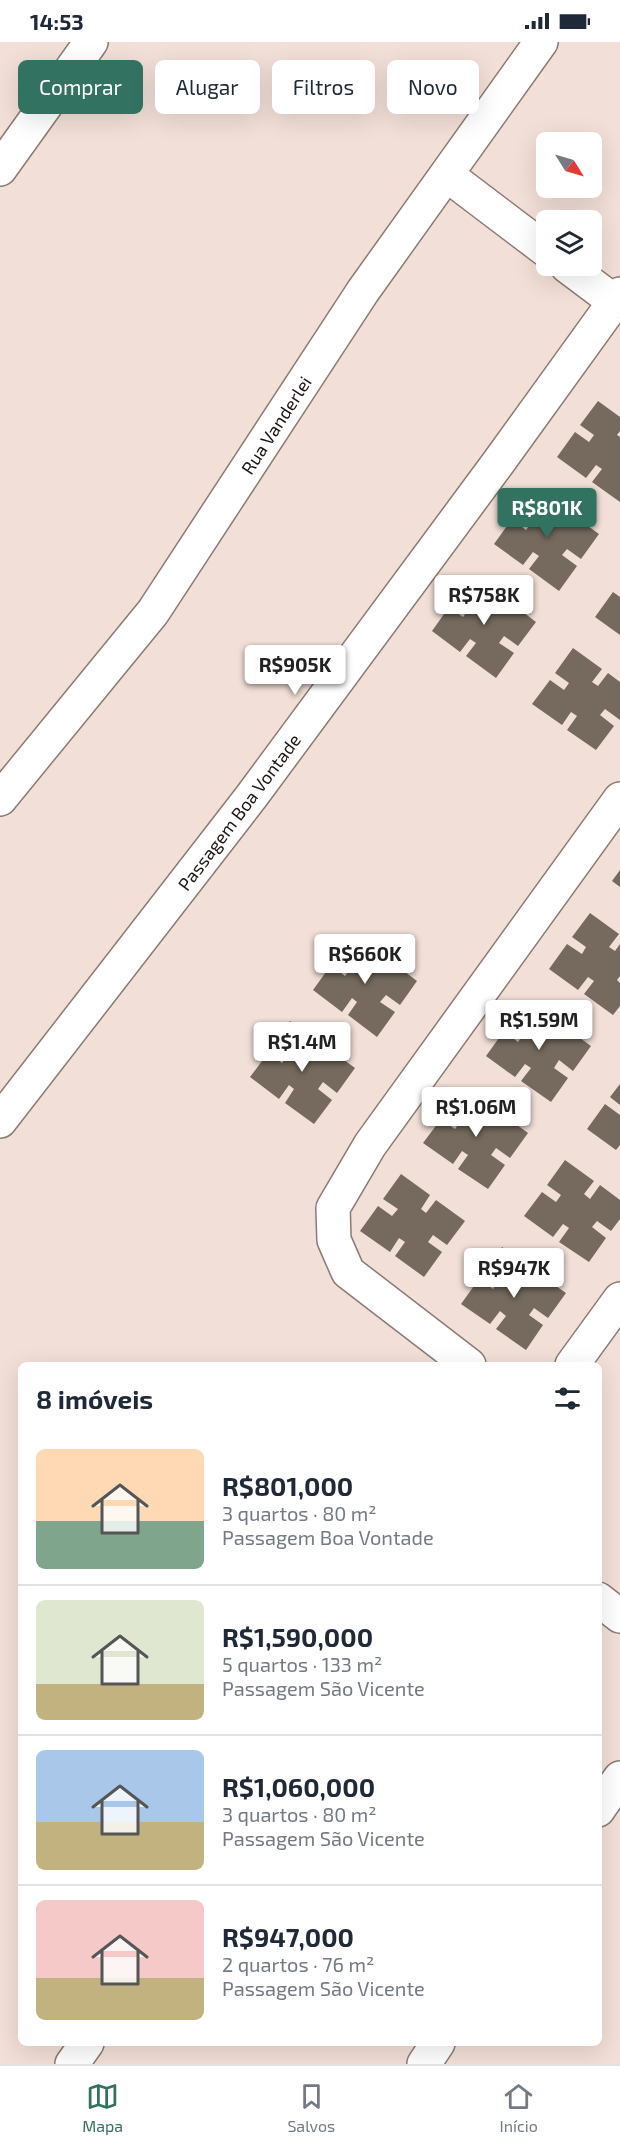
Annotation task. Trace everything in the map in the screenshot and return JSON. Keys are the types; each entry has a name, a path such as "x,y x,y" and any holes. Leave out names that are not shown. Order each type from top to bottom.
{"street":[{"path":"0,169 91,42"},
{"name":"Rua Vanderlei","path":"0,799 153,612 363,291 541,42"},
{"path":"447,175 536,242"},
{"path":"583,276 617,298"},
{"name":"Passagem Boa Vontade","path":"0,1120 279,759 617,298"},
{"path":"465,1362 348,1272 334,1240 333,1208 370,1145 620,799"},
{"path":"574,1362 620,1299"},
{"path":"602,1602 620,1616"},
{"path":"602,1804 620,1778"},
{"path":"72,2064 85,2046"},
{"path":"424,2064 436,2046"}],"building":[{"path":"598,401 620,417 620,431 617,435 620,437 620,502 592,482 602,469 596,465 586,478 557,457 575,432 589,442 594,435 580,425"},
{"path":"535,488 564,509 554,522 560,526 570,513 599,534 581,559 567,549 562,555 577,566 559,591 529,569 539,556 533,552 523,565 494,544 512,519 526,530 531,523 517,512"},
{"path":"472,575 501,596 491,609 497,614 507,600 536,622 518,646 504,636 499,643 514,653 496,678 466,656 476,643 470,639 460,652 432,631 449,607 463,617 468,610 454,599"},
{"path":"613,592 620,597 620,635 595,617"},
{"path":"573,648 602,669 592,682 598,686 608,673 620,682 620,720 605,709 600,715 614,726 596,750 567,730 577,716 571,712 562,725 532,704 550,680 564,690 569,683 555,673"},
{"path":"620,870 620,887 612,881"},
{"path":"590,913 619,934 609,947 615,951 620,944 620,976 617,980 620,983 620,1006 613,1015 584,994 594,981 588,977 578,990 549,969 567,944 582,954 586,947 572,937"},
{"path":"353,934 383,955 373,969 379,973 388,959 417,981 400,1005 386,995 380,1002 395,1012 377,1037 348,1015 357,1002 352,998 342,1012 313,990 331,965 345,976 350,969 336,959"},
{"path":"527,1000 556,1021 546,1034 552,1038 562,1025 591,1046 573,1071 559,1060 554,1068 568,1078 551,1102 521,1081 531,1068 525,1064 515,1077 486,1056 504,1031 518,1042 523,1035 509,1024"},
{"path":"290,1021 320,1042 310,1056 316,1060 325,1046 355,1068 337,1093 323,1082 318,1089 332,1100 314,1124 285,1103 294,1089 289,1085 279,1099 250,1077 268,1053 282,1063 287,1057 273,1046"},
{"path":"620,1084 620,1105 610,1097"},
{"path":"464,1087 493,1108 484,1122 489,1126 499,1112 528,1133 510,1158 496,1148 491,1155 505,1165 488,1189 458,1169 468,1155 462,1151 453,1164 423,1143 441,1119 455,1129 460,1122 446,1112"},
{"path":"605,1104 620,1115 620,1145 616,1150 587,1129"},
{"path":"565,1160 594,1181 584,1194 590,1199 600,1185 620,1200 620,1219 611,1231 597,1221 592,1227 606,1238 589,1262 559,1242 569,1228 563,1224 553,1237 524,1216 542,1192 556,1202 561,1195 547,1185"},
{"path":"401,1174 430,1195 421,1209 426,1213 436,1200 465,1221 447,1245 433,1235 428,1242 442,1252 424,1277 395,1256 405,1242 399,1238 390,1252 360,1231 378,1206 392,1216 398,1209 383,1199"},
{"path":"502,1247 531,1268 521,1281 527,1286 537,1273 566,1293 548,1318 534,1308 529,1315 543,1325 526,1350 496,1329 506,1316 500,1311 490,1324 461,1304 479,1279 493,1289 498,1282 484,1272"}]}
